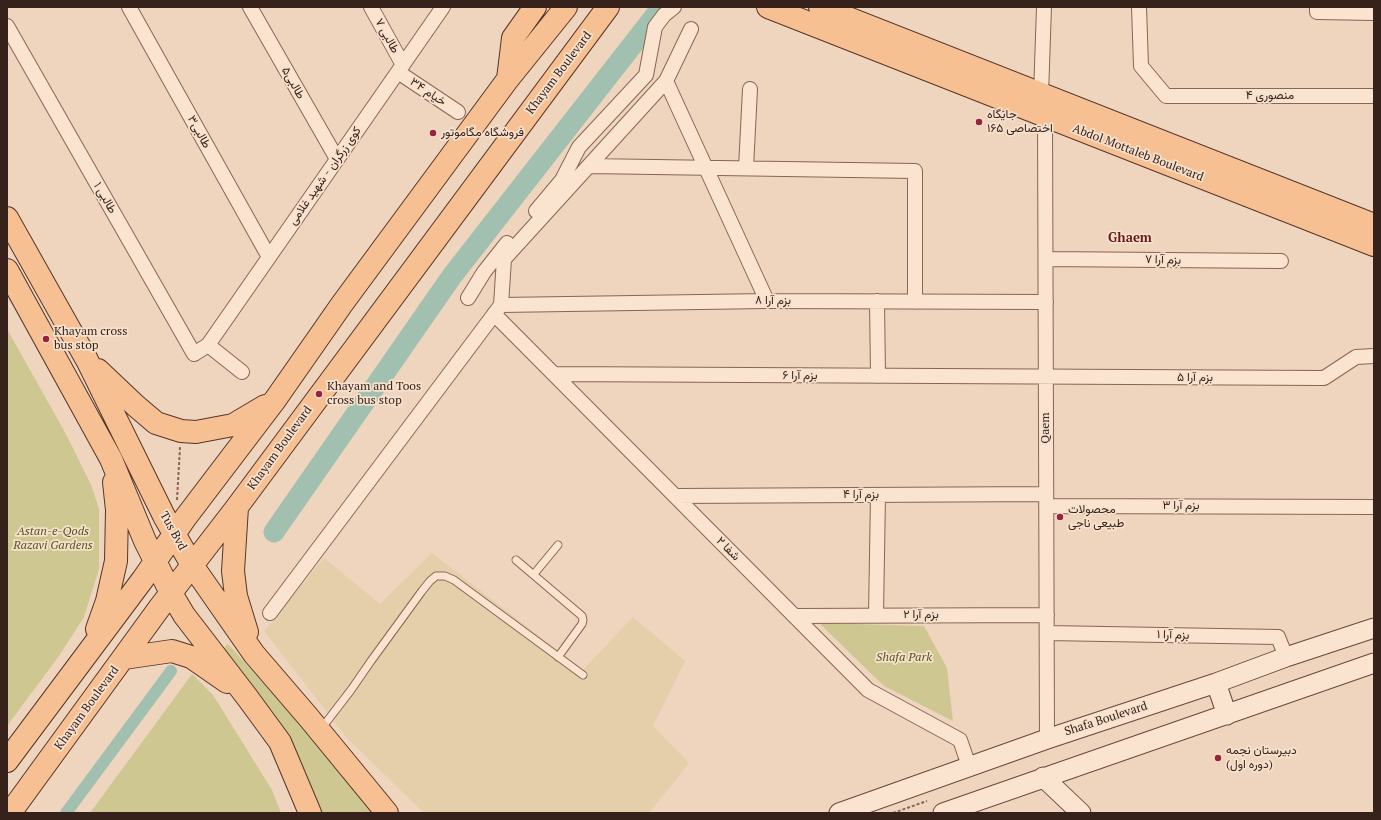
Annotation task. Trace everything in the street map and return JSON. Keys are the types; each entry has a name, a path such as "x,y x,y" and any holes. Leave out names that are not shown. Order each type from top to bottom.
{"main road":[{"path":"508,79 513,38 535,7"},
{"path":"7,761 174,534 275,400 347,297 508,79 566,7"},
{"name":"Khayam Boulevard","path":"10,813 171,593 237,507 608,7"},
{"name":"Abdol Mottaleb Boulevard","path":"768,7 1374,245"},
{"name":"Abdol Mottaleb Boulevard","path":"820,7 1374,225"},
{"name":"Tus Bvd","path":"7,218 86,360 174,534 192,565 254,654 320,731 387,813"},
{"path":"7,270 111,459 145,541 171,593 184,615 248,697 280,742 310,813"},
{"path":"86,360 156,423 180,431 196,432 233,425 275,400"},
{"path":"91,647 107,601 116,561 117,510 111,459"},
{"path":"237,507 233,571 236,596 254,654"},
{"path":"216,657 217,648 222,639 230,634 240,633"},
{"path":"124,658 172,651 191,657 248,697"}],"street":[{"name":"طالبی۳","path":"129,7 269,257"},
{"name":"طالبی۵","path":"250,7 337,159"},
{"name":"طالبی ۷","path":"371,7 400,68"},
{"name":"کوی زرگران - شهید غلامی","path":"208,345 443,7"},
{"path":"468,298 484,272 497,255 562,180 579,147 646,75 655,27 664,15 674,7"},
{"name":"Qaem","path":"1044,7 1041,95 1045,117 1047,739"},
{"name":"منصوری ۴","path":"1139,7 1141,66 1166,96 1374,96"},
{"path":"1317,9 1374,13"},
{"name":"طالبی ۱","path":"7,26 194,354 208,345"},
{"path":"270,613 497,310 504,259 666,81 691,29"},
{"name":"خیام ۳۴","path":"400,68 458,112"},
{"path":"666,81 767,301"},
{"path":"746,168 750,89"},
{"path":"589,166 916,171 915,302"},
{"name":"بزم آرا ۷","path":"1046,259 1281,261"},
{"name":"بزم آرا ۸","path":"497,310 767,301 1046,302"},
{"path":"877,301 878,376"},
{"name":"شفا ۲","path":"497,310 554,374 868,690 960,740 969,766"},
{"path":"208,345 242,372"},
{"name":"بزم آرا ۵","path":"1046,377 1324,378 1356,357 1374,356"},
{"name":"بزم آرا ۶","path":"554,374 1046,377"},
{"path":"876,615 878,495"},
{"name":"بزم آرا ۴","path":"675,496 878,495 1046,500"},
{"name":"بزم آرا ۳","path":"1046,500 1374,507"},
{"name":"بزم آرا ۲","path":"795,616 1046,615"},
{"name":"Shafa Boulevard","path":"839,813 879,807 969,766 1374,628"},
{"name":"بزم آرا ۱","path":"1047,633 1278,637 1286,657"},
{"path":"943,813 1374,663"},
{"path":"1216,683 1227,715"},
{"path":"1043,777 1082,813"},
{"path":"364,785 398,813"}],"lane":[{"path":"534,574 558,545"},
{"path":"516,560 578,612 583,620 580,628 558,657"},
{"path":"320,731 422,591 436,576 445,576 454,580 583,675"}],"path":[{"path":"176,500 180,431"},
{"path":"893,813 927,800"}],"shaded area":[{"path":"432,553 583,670 633,617 685,661 653,726 689,763 649,813 424,813 347,738 264,631 324,558 380,604"}],"green space":[{"name":"Astan-e-Qods Razavi Gardens","path":"7,329 67,436 92,487 99,509 99,569 84,617 59,656 7,726"},
{"name":"Shafa Park","path":"819,623 924,626 947,668 953,721 884,686"},
{"path":"228,644 298,721 372,813 320,813 221,651"},
{"path":"192,674 213,695 272,790 281,813 90,813"}],"waterway":[{"path":"274,532 452,276 662,7"},
{"path":"66,813 171,671"}],"place":[{"name":"جایگاه اختصاصی ۱۶۵","path":"979,122"},
{"name":"فروشگاه مگاموتور","path":"433,133"},
{"name":"Khayam cross bus stop","path":"46,339"},
{"name":"Khayam and Toos cross bus stop","path":"319,394"},
{"name":"محصولات طبیعی ناجی","path":"1060,517"},
{"name":"دبیرستان نجمه (دوره اول)","path":"1218,758"}],"district":[{"name":"Ghaem","path":"1130,238"}]}
